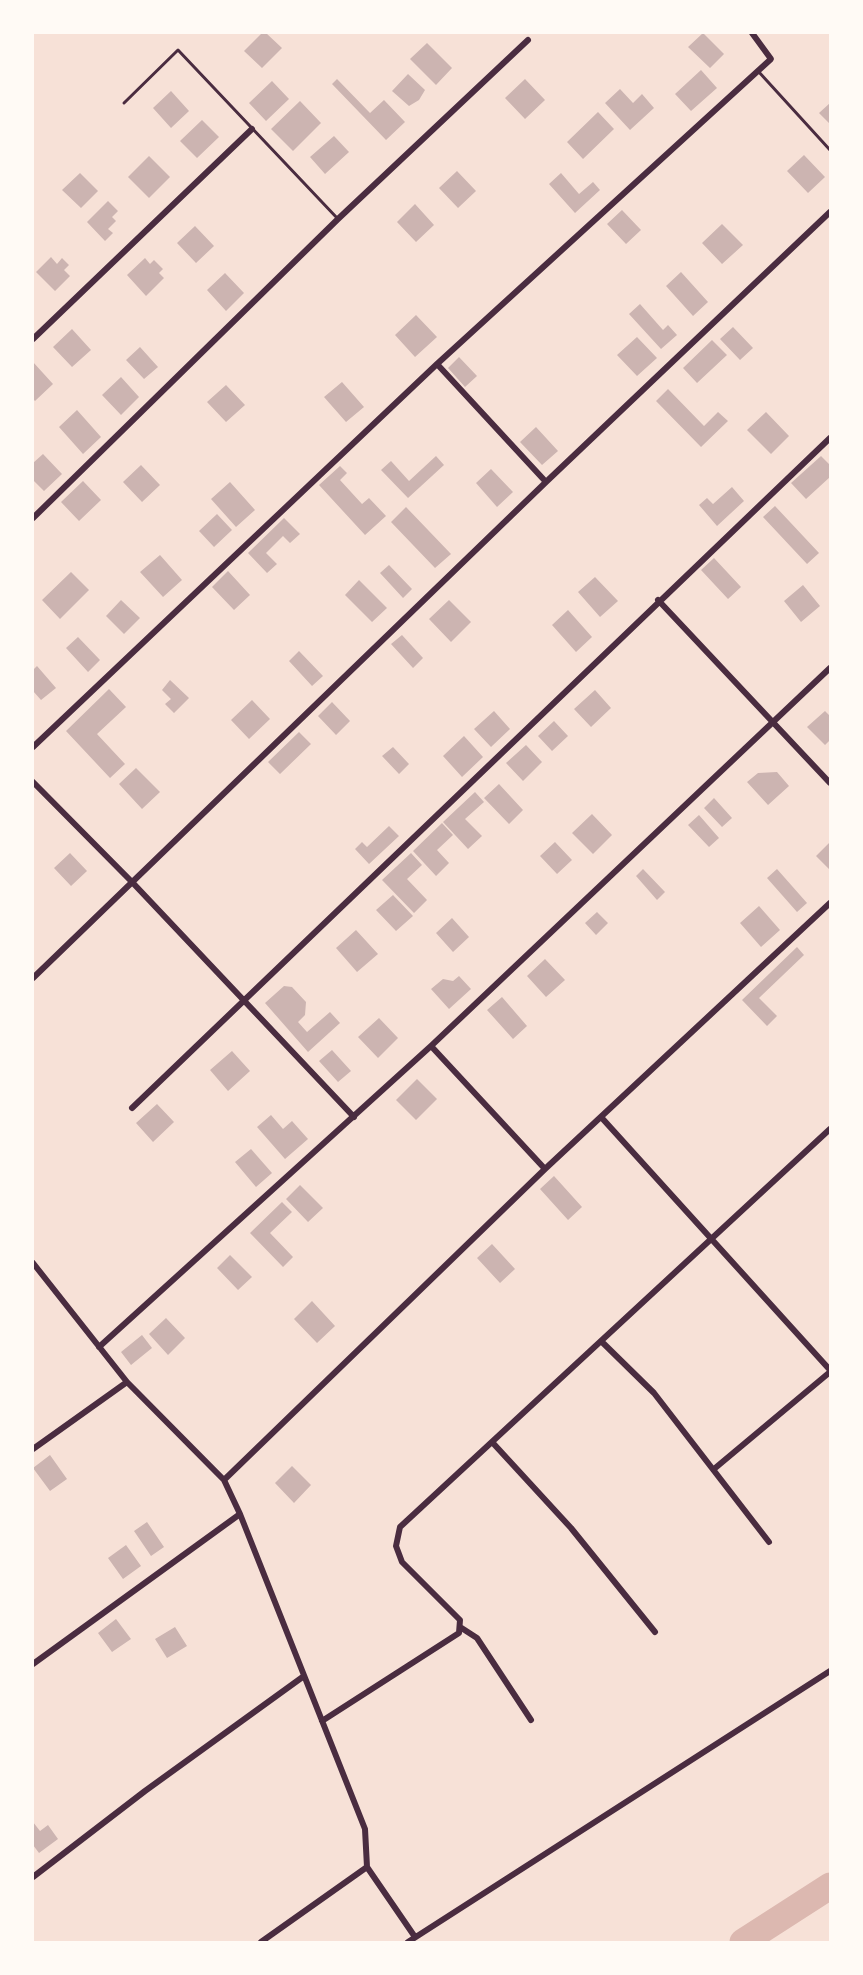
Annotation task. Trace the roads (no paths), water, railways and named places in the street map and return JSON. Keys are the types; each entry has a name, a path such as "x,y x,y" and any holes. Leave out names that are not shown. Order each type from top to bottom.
{"street":[{"path":"33,747 437,364 771,58 752,33"},
{"path":"33,518 338,219 528,40"},
{"path":"33,339 252,129"},
{"path":"33,978 546,482 830,212"},
{"path":"437,364 546,482"},
{"path":"132,1108 658,600 830,438"},
{"path":"658,600 830,783"},
{"path":"99,1347 431,1046 830,668"},
{"path":"33,782 132,882 354,1117"},
{"path":"224,1480 545,1169 830,903"},
{"path":"431,1046 545,1169"},
{"path":"601,1116 830,1371 714,1469"},
{"path":"322,1721 459,1633 460,1620 402,1562 396,1546 400,1527 830,1129"},
{"path":"33,1263 127,1382 224,1480 240,1514 365,1829 367,1867 415,1937"},
{"path":"601,1341 654,1393 769,1542"},
{"path":"33,1449 127,1382"},
{"path":"492,1442 571,1528 655,1632"},
{"path":"33,1664 240,1514"},
{"path":"460,1628 477,1638 531,1720"},
{"path":"408,1942 830,1671"},
{"path":"33,1877 304,1676"},
{"path":"261,1942 367,1867"}],"lane":[{"path":"124,103 178,50 338,219"},
{"path":"757,71 830,150"}],"waterway":[{"path":"743,1942 830,1886"}]}
